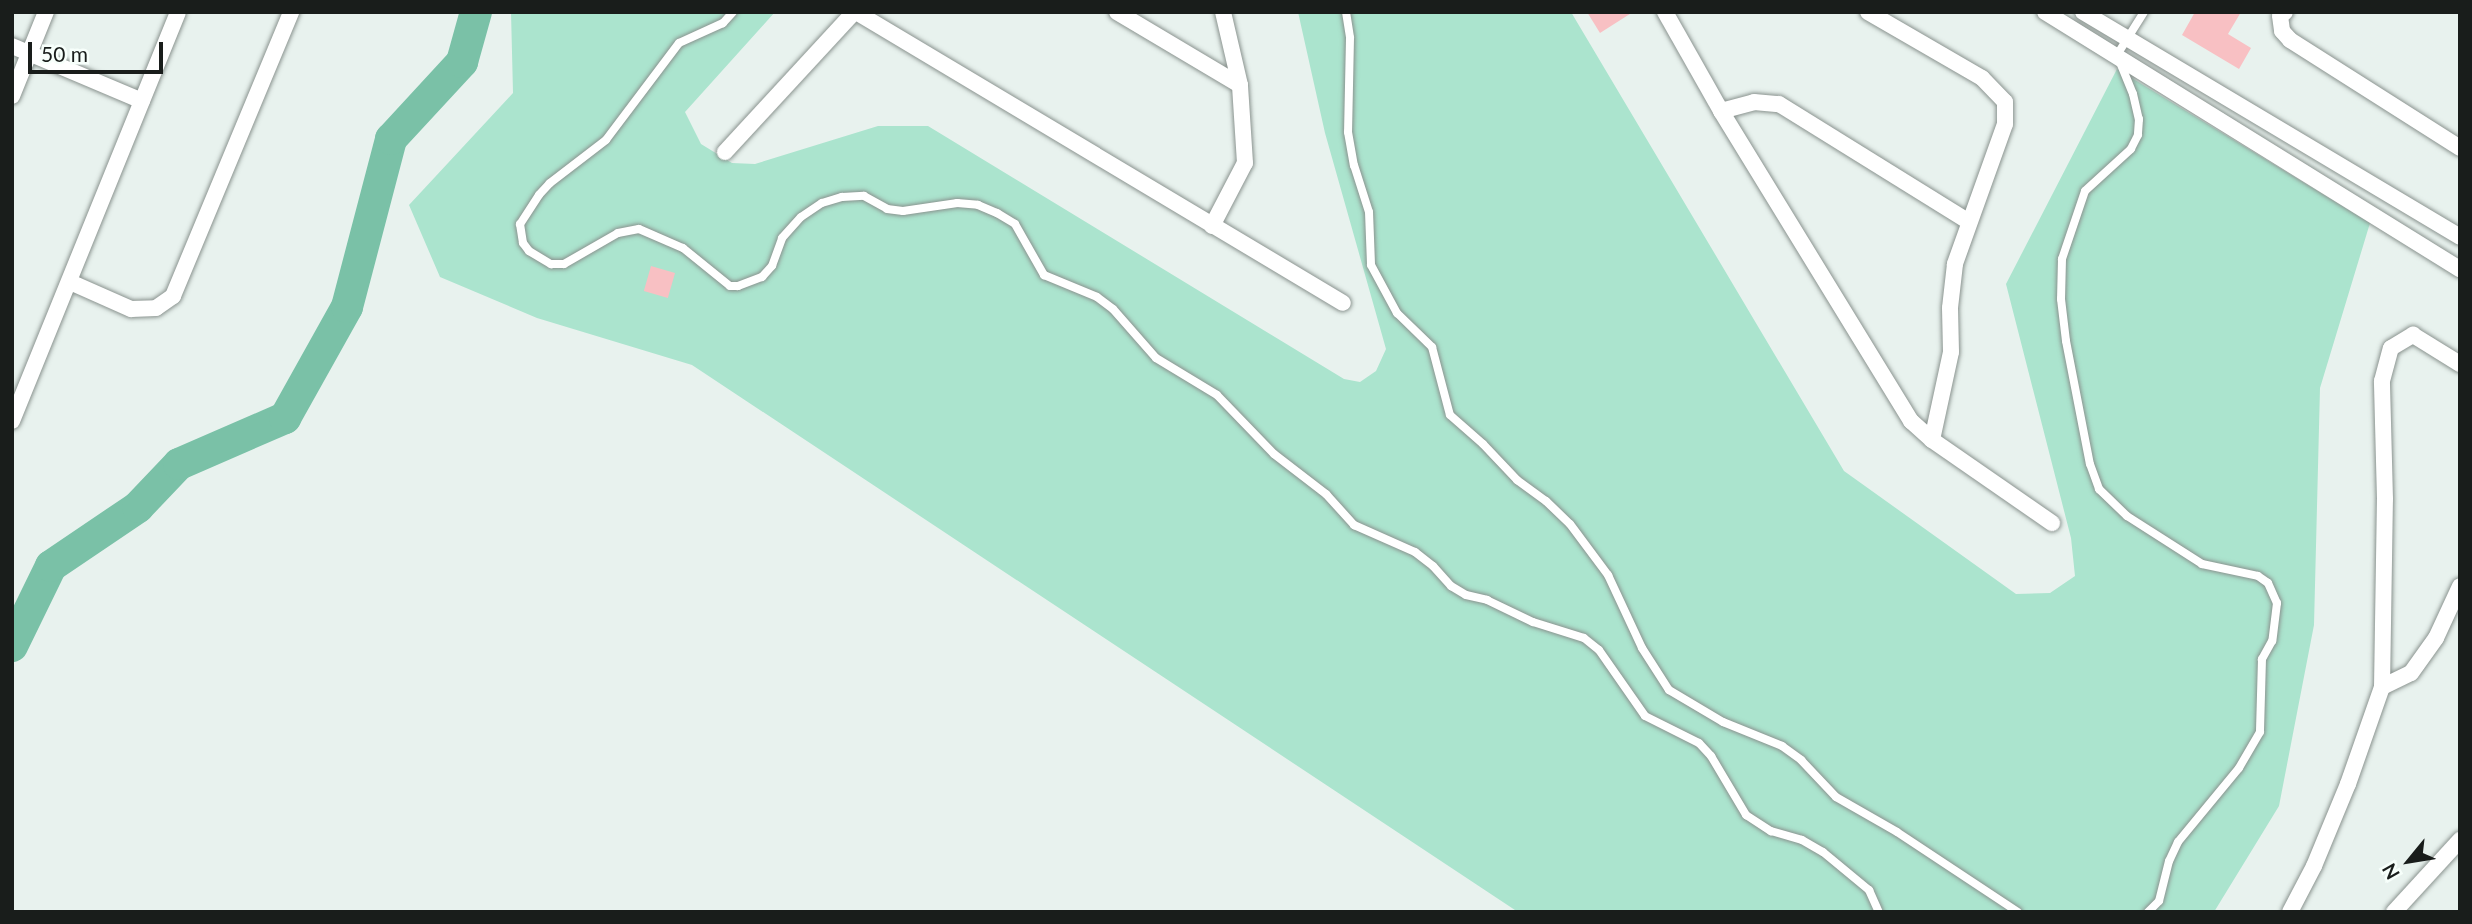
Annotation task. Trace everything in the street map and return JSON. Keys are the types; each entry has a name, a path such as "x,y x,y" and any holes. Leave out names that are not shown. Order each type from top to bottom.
{"street":[{"path":"12,96 46,12"},
{"path":"12,421 177,12"},
{"path":"70,282 131,309 156,308 173,296 291,12"},
{"path":"725,152 855,12 1343,303"},
{"path":"1117,12 1240,85"},
{"path":"1212,226 1245,163 1240,85 1223,12"},
{"path":"1665,12 1721,111 1911,421 1932,440 2052,523"},
{"path":"1868,12 1982,78 2005,102 2005,124 1968,221 1955,264 1950,309 1951,352 1932,440"},
{"path":"2045,12 2455,266 2460,244"},
{"path":"2083,12 2460,237"},
{"path":"2285,12 2280,16 2283,31 2291,40 2460,148"},
{"path":"12,46 142,101"},
{"path":"1721,111 1754,102 1779,104 1968,221"},
{"path":"2290,912 2314,866 2348,784 2382,687 2385,499 2382,381 2391,348 2413,335 2460,364"},
{"path":"2382,687 2411,673 2436,638 2460,586"},
{"path":"2394,912 2460,840"}],"lane":[{"path":"733,12 723,23 679,43 606,140 550,183 539,195 520,224 523,243 529,251 551,264 564,264 618,233 639,229 683,248 730,286 738,286 762,277 772,266 782,238 801,217 822,203 842,197 864,196 887,209 903,211 957,203 978,205 997,213 1015,224 1044,275 1097,297 1113,309 1156,358 1217,395 1273,454 1326,494 1354,526 1415,552 1451,586 1466,595 1488,600 1532,622 1584,638 1599,650 1645,716 1699,743 1711,756 1746,815 1771,831 1802,840 1823,852 1868,890 1879,912"},
{"path":"1346,12 1350,38 1348,132 1369,212 1371,265 1397,313 1432,347 1450,415 1483,444 1511,475 1560,513 1582,540 1608,575 1642,648 1669,690 1723,722 1782,746 1801,760 1836,797 1897,832 2018,912"},
{"path":"2144,12 2117,55 2133,93 2139,119 2138,135 2131,149 2085,191 2062,259 2061,299 2066,341 2090,464 2099,489 2127,516 2202,564 2258,576 2269,583 2277,603 2272,641 2262,659 2260,732 2239,768 2178,842 2169,860 2159,901 2148,912"}],"green space":[{"path":"511,12 775,12 685,112 701,144 732,163 755,164 878,126 928,126 1344,379 1360,382 1376,371 1386,349 1325,133 1298,12 1571,12 1844,471 2016,594 2050,593 2075,576 2071,538 2006,284 2117,69 2370,223 2320,388 2314,625 2279,806 2214,912 1518,912 692,365 537,318 440,277 409,205 513,93"}],"building":[{"path":"1587,12 1633,12 1600,33"},
{"path":"2195,12 2241,12 2228,34 2251,48 2239,69 2182,35"},
{"path":"651,266 675,273 668,298 644,291"}],"waterway":[{"path":"12,646 51,566 138,507 179,464 285,418 347,307 391,139 462,62 476,12"}]}
